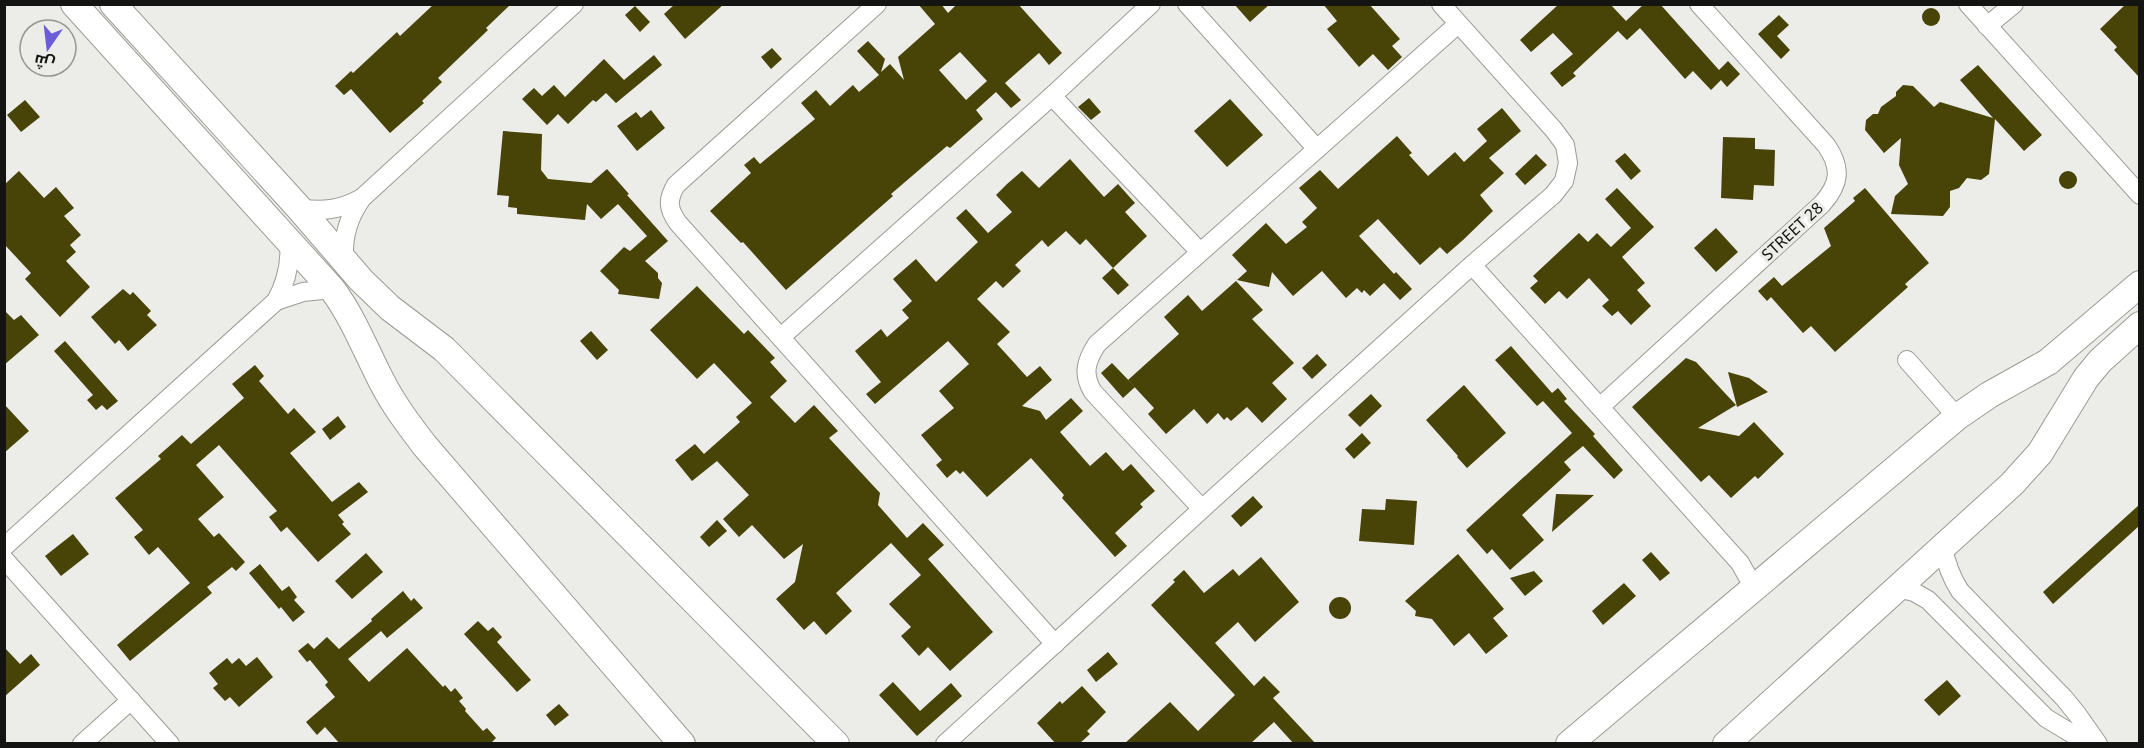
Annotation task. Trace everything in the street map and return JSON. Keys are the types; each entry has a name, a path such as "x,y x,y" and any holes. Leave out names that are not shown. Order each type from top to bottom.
{"main road":[{"path":"74,4 332,289 354,324 395,405 425,447 682,744"},
{"path":"113,4 379,298 444,349 836,744"},
{"path":"1569,744 1957,417 1989,395 2048,362 2139,284"},
{"path":"1726,744 2027,469 2052,436 2086,378 2139,326"}],"street":[{"path":"344,260 346,227 352,212 362,198 574,4"},
{"path":"877,4 676,185 669,204 678,223 1055,644"},
{"path":"781,337 1052,96 1151,4"},
{"path":"1187,4 1317,149"},
{"path":"945,744 1472,265 1553,195 1564,181 1568,163 1565,145 1441,4"},
{"name":"STREET 28","path":"1600,407 1831,195 1836,183 1837,169 1826,145 1699,4"},
{"path":"1968,4 2139,195"},
{"path":"1988,26 2014,4"},
{"path":"1202,509 1093,392 1086,381 1085,367 1090,355 1097,344 1458,24"},
{"path":"1052,96 1200,252"},
{"path":"298,208 315,211 331,210 347,206 362,198"},
{"path":"4,547 276,301 287,278 289,241"},
{"path":"1472,265 1760,583"},
{"path":"276,301 303,292 332,289"},
{"path":"1907,360 1957,417"},
{"path":"1943,547 1952,578 1960,591 2064,698 2090,730 2097,744"},
{"path":"4,559 171,744"},
{"path":"1898,588 1928,600 2046,718 2089,744"},
{"path":"82,744 131,700"}],"building":[{"path":"434,4 511,4 486,28 488,30 438,78 442,82 422,101 424,103 390,133 351,89 344,95 335,86 351,71 353,73 397,32 400,36"},
{"path":"675,4 724,4 685,39 664,14"},
{"path":"918,4 941,4 948,13 957,4 1018,4 1062,53 1049,65 1039,53 1005,83 1021,100 1011,108 996,92 976,110 983,119 950,148 947,146 891,194 893,196 786,290 743,242 741,243 710,211 751,173 744,165 754,157 760,164 815,119 801,103 816,90 830,106 853,85 859,92 879,75 857,51 868,41 885,59 881,72 890,64 904,80 898,57 935,24","holes":["960,52 987,81 966,100 939,70"]},
{"path":"1234,4 1270,4 1250,22"},
{"path":"1323,4 1369,4 1400,39 1392,46 1402,57 1388,70 1373,54 1359,67 1327,29 1337,21"},
{"path":"1559,4 1610,4 1626,21 1644,4 1660,4 1719,70 1728,61 1740,74 1727,87 1721,80 1711,90 1693,71 1685,79 1640,28 1627,40 1618,31 1573,73 1576,76 1562,87 1550,73 1573,54 1553,33 1531,52 1520,40"},
{"path":"2126,4 2139,4 2139,77 2114,50 2117,47 2100,29"},
{"path":"635,6 650,22 640,32 625,15"},
{"path":"1931,8 1939,13 1940,17 1935,25 1931,26 1923,21 1922,17 1927,9"},
{"path":"1779,15 1789,25 1777,36 1790,50 1781,59 1758,34"},
{"path":"772,48 782,59 771,69 761,57"},
{"path":"654,55 662,65 616,103 606,93 596,102 593,100 568,124 558,114 547,125 522,99 534,88 542,96 554,85 565,97 604,59 624,80"},
{"path":"1978,65 2042,135 2024,151 1995,119 1989,174 1981,180 1967,178 1959,188 1950,191 1950,207 1943,216 1891,214 1895,196 1908,184 1899,165 1901,138 1884,153 1865,130 1866,120 1873,114 1878,114 1881,107 1896,96 1896,92 1903,85 1913,86 1934,107 1940,102 1993,118 1960,80"},
{"path":"1089,98 1101,112 1091,120 1078,107"},
{"path":"1230,99 1263,135 1227,167 1194,131"},
{"path":"25,100 40,117 21,132 7,115"},
{"path":"1502,108 1521,131 1489,158 1504,173 1480,195 1493,211 1463,240 1447,254 1440,247 1420,265 1378,219 1359,236 1394,274 1396,272 1412,289 1400,300 1384,283 1370,296 1364,290 1362,293 1357,288 1346,298 1322,271 1293,296 1272,272 1269,287 1237,280 1247,271 1232,255 1266,223 1286,244 1307,227 1302,222 1317,208 1299,188 1320,170 1338,189 1397,136 1412,153 1409,155 1428,176 1455,152 1464,162 1487,141 1477,129"},
{"path":"651,110 665,128 637,151 617,126 636,112 641,118"},
{"path":"503,131 542,134 541,170 548,179 591,183 607,169 668,241 645,261 658,273 658,278 662,283 659,299 618,294 619,290 600,271 624,247 630,251 647,236 618,204 601,219 587,204 585,220 517,214 517,208 508,207 509,196 497,195"},
{"path":"1723,137 1755,138 1755,149 1775,150 1774,186 1754,185 1753,200 1721,198"},
{"path":"1625,153 1641,171 1631,180 1615,161"},
{"path":"1536,154 1547,165 1525,185 1515,174"},
{"path":"1070,159 1104,197 1118,184 1135,203 1125,212 1147,236 1113,268 1086,239 1080,245 1066,231 1048,247 1042,240 1015,265 1021,271 1003,288 996,281 977,299 1010,332 997,344 1027,377 1040,366 1052,380 1022,406 1040,411 1046,420 1071,398 1083,411 1060,432 1090,466 1106,452 1123,471 1131,464 1155,491 1140,504 1143,507 1115,533 1127,546 1115,557 1062,498 1064,495 1031,458 987,497 963,471 960,474 956,470 947,478 936,465 942,460 921,435 954,408 939,391 969,364 948,341 875,404 866,394 881,382 855,351 881,329 887,337 909,318 902,310 912,301 893,279 916,259 936,282 978,242 956,218 966,209 988,233 1012,212 996,195 1007,184 1022,171 1039,188"},
{"path":"19,171 44,198 56,187 74,208 64,216 81,235 70,245 76,252 66,261 90,287 60,317 25,279 31,273 4,244 4,185"},
{"path":"2064,171 2072,171 2077,176 2075,187 2064,189 2059,184 2059,176"},
{"path":"1617,188 1654,227 1622,257 1645,283 1637,290 1651,306 1631,325 1618,311 1612,316 1602,306 1609,300 1589,278 1567,299 1559,291 1545,304 1530,288 1538,281 1533,276 1579,233 1588,242 1597,233 1611,247 1631,228 1605,199"},
{"path":"1865,188 1929,263 1905,284 1908,287 1835,352 1811,326 1803,333 1771,297 1767,301 1758,291 1774,277 1782,286 1831,246 1824,228 1855,201 1853,198"},
{"path":"1716,228 1738,252 1716,272 1694,248"},
{"path":"1113,268 1129,285 1118,295 1102,278"},
{"path":"1236,281 1263,310 1252,319 1294,363 1272,383 1287,399 1262,423 1247,407 1231,421 1227,417 1224,420 1218,413 1207,424 1194,409 1166,434 1148,414 1154,408 1128,380 1179,334 1164,317 1188,295 1202,311"},
{"path":"697,286 744,334 748,330 775,358 770,362 787,381 770,397 795,423 814,405 838,431 829,438 880,493 878,505 907,538 923,523 944,545 928,559 993,632 950,671 928,647 919,656 901,636 911,627 889,604 921,575 891,543 836,593 852,611 826,635 814,621 804,630 776,599 795,582 803,544 784,559 752,525 739,537 723,519 749,495 717,461 692,481 675,460 695,444 704,454 740,422 736,417 752,403 714,363 697,379 650,330"},
{"path":"123,289 130,295 133,292 151,311 147,315 157,325 128,351 119,340 115,344 91,317"},
{"path":"4,310 14,320 21,315 39,335 4,365"},
{"path":"591,331 608,350 597,360 580,341"},
{"path":"65,341 118,401 107,410 102,405 96,410 87,400 93,395 54,351"},
{"path":"1511,346 1552,393 1558,388 1567,399 1564,401 1595,434 1593,436 1623,470 1614,479 1583,446 1564,462 1571,470 1522,515 1544,540 1510,570 1492,549 1487,554 1466,530 1572,433 1543,401 1537,406 1495,360"},
{"path":"1317,354 1327,365 1312,379 1302,368"},
{"path":"1686,358 1696,362 1736,405 1698,428 1739,436 1754,422 1784,454 1758,479 1755,476 1731,498 1709,475 1701,482 1632,407"},
{"path":"1112,363 1135,387 1123,398 1101,373"},
{"path":"255,365 264,376 259,381 288,414 294,408 316,432 290,453 332,502 359,482 368,492 338,515 351,534 318,562 287,527 281,532 269,517 277,511 219,445 196,465 224,497 198,519 214,537 219,533 245,562 236,571 232,567 207,587 212,593 130,661 117,645 190,583 158,547 149,555 134,537 143,530 115,498 161,459 158,456 182,435 191,444 244,398 232,384"},
{"path":"1728,372 1749,378 1768,392 1737,407"},
{"path":"1464,385 1506,433 1467,468 1426,420"},
{"path":"1371,394 1382,406 1360,427 1348,415"},
{"path":"4,404 29,431 4,453"},
{"path":"338,416 346,427 330,440 322,429"},
{"path":"1362,433 1371,443 1354,459 1345,449"},
{"path":"1556,494 1594,495 1552,532"},
{"path":"1253,496 1263,507 1241,527 1231,516"},
{"path":"1386,499 1417,501 1414,545 1359,541 1362,509 1385,510"},
{"path":"2139,505 2139,526 2053,604 2043,592"},
{"path":"717,520 727,531 709,547 700,537"},
{"path":"73,534 89,554 61,576 45,556"},
{"path":"1651,552 1670,573 1660,581 1642,560"},
{"path":"366,553 383,572 352,599 335,581"},
{"path":"1458,554 1504,609 1493,618 1508,636 1486,654 1469,633 1454,646 1432,619 1415,616 1416,611 1405,601"},
{"path":"1261,557 1299,602 1255,642 1238,622 1215,643 1254,686 1264,676 1280,692 1273,698 1316,744 1294,744 1274,722 1250,744 1124,744 1170,702 1198,731 1235,695 1151,605 1184,570 1204,593 1233,569 1239,576"},
{"path":"260,564 282,591 289,586 297,597 294,600 305,612 293,622 249,573"},
{"path":"1534,571 1543,581 1525,596 1510,578"},
{"path":"1624,583 1636,596 1603,625 1592,611"},
{"path":"403,591 411,601 414,598 423,608 387,638 381,631 348,659 369,682 407,648 443,687 445,685 451,692 455,688 463,698 459,701 466,709 465,711 483,731 487,728 496,738 492,742 494,744 340,744 325,727 317,735 306,722 335,697 325,685 328,682 310,660 307,662 298,651 308,643 314,649 327,637 339,649"},
{"path":"1340,597 1348,600 1351,608 1348,616 1340,619 1332,616 1329,608 1332,600"},
{"path":"478,621 488,631 493,627 502,637 497,642 531,680 517,692 464,634"},
{"path":"4,647 20,664 31,654 40,665 4,697"},
{"path":"1108,652 1118,664 1096,682 1087,670"},
{"path":"257,657 273,677 239,707 230,697 225,701 213,688 218,684 209,673 227,658 232,664 239,658 246,666"},
{"path":"1947,680 1961,696 1939,716 1924,700"},
{"path":"893,682 920,711 951,683 962,696 917,736 879,695"},
{"path":"1082,686 1106,712 1087,731 1090,734 1079,744 1056,744 1037,723 1060,701 1062,704"},
{"path":"559,704 569,715 555,726 546,715"}]}
